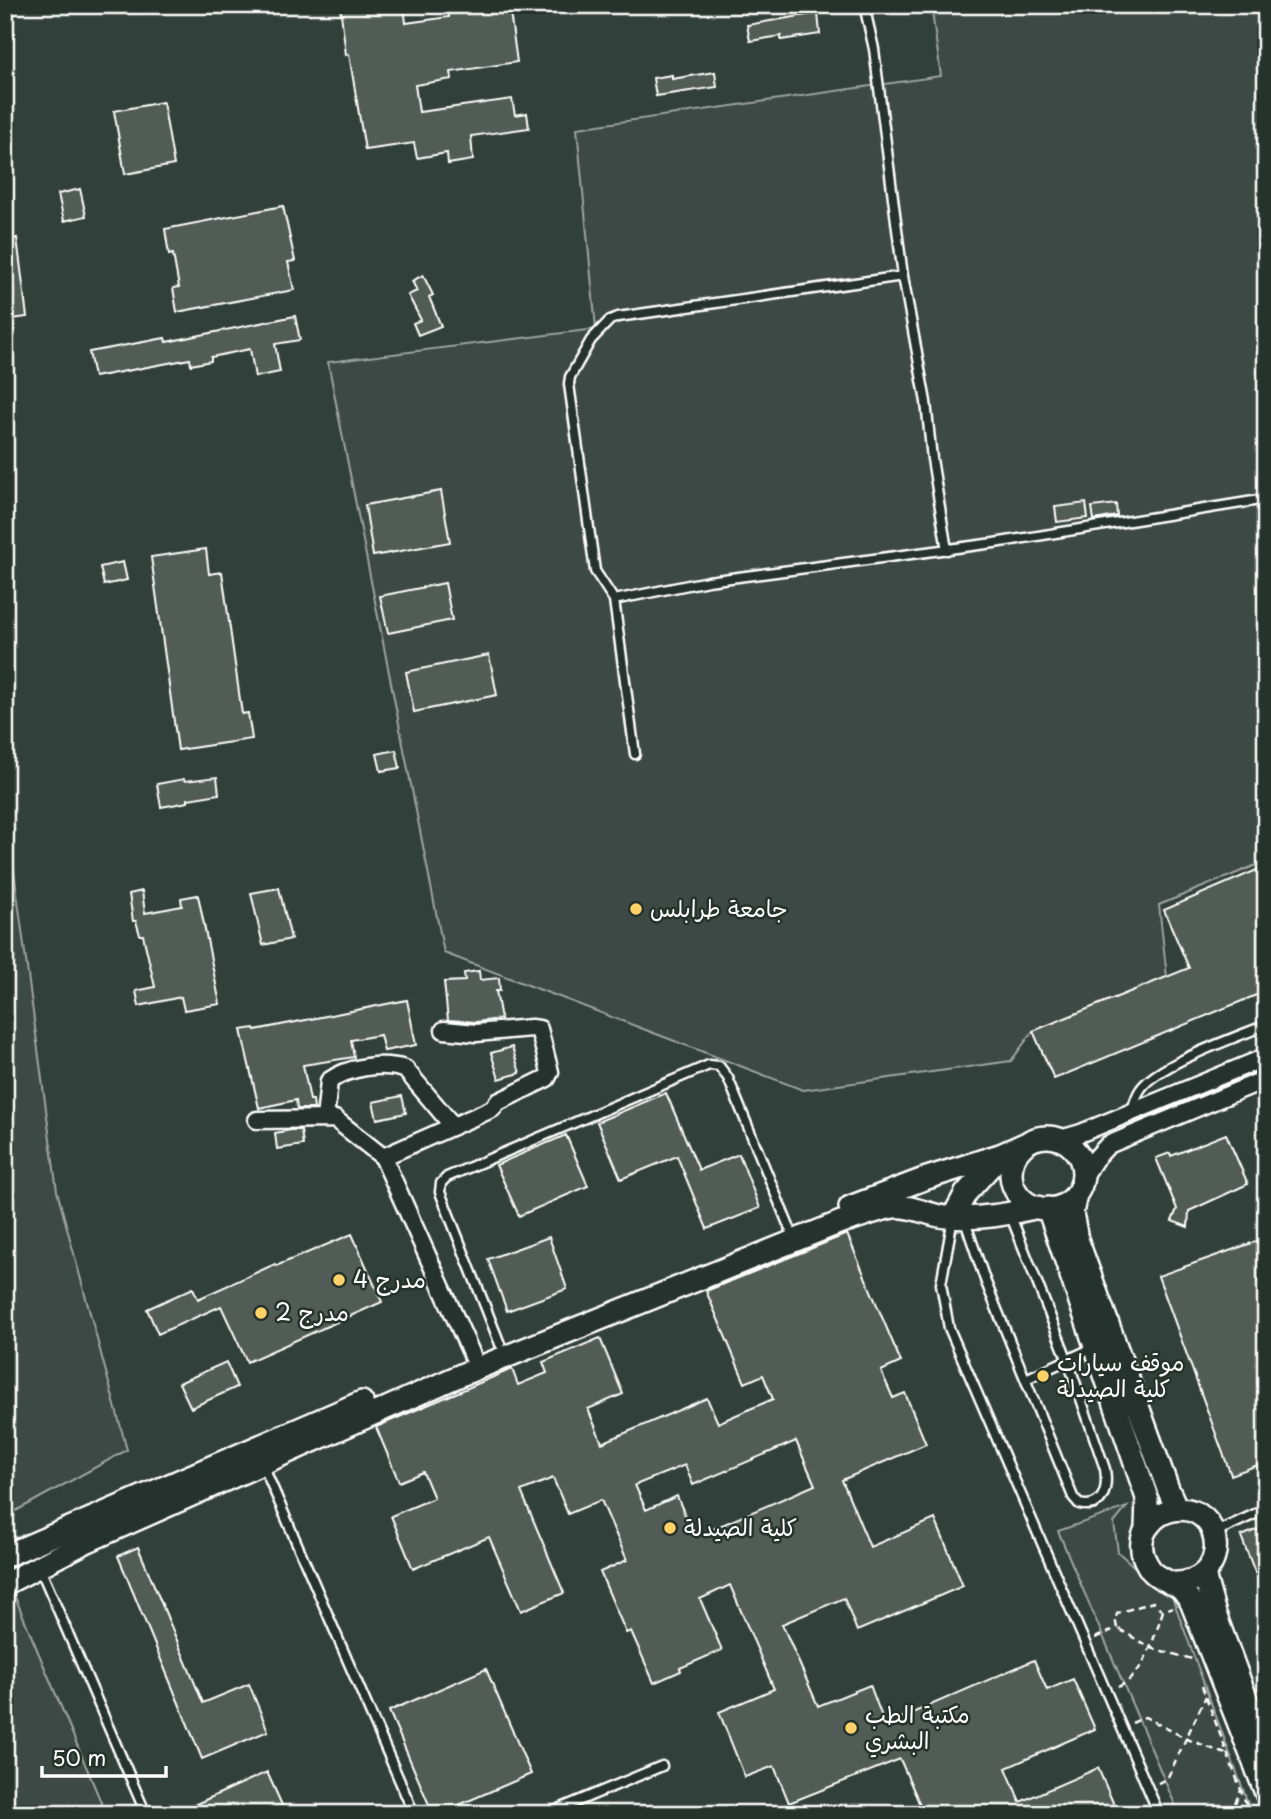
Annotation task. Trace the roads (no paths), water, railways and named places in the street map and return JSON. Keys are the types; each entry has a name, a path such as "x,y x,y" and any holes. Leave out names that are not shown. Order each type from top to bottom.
{"street":[{"path":"383,1157 492,1109 498,1102 547,1078 550,1072 539,1029 476,1033 444,1030"},
{"path":"1266,1057 1082,1133 1060,1139 1045,1137 1000,1155 924,1179 472,1355 9,1554 23,1574 262,1462 463,1374 841,1223 893,1207 911,1208 943,1217 983,1218 1068,1202 1095,1159 1108,1145 1266,1079"},
{"path":"325,1119 329,1081 339,1073 383,1065 405,1069 453,1126"},
{"path":"257,1120 335,1119 383,1157 472,1355"},
{"path":"1060,1139 1074,1148 1082,1162 1072,1213 1077,1239 1177,1509"},
{"path":"1029,1142 1015,1158 1012,1179 1021,1197 1043,1208 1147,1499 1146,1528 1142,1545 1145,1562 1155,1575 1183,1590 1191,1602 1266,1793"},
{"path":"958,1218 966,1193 1000,1155"},
{"path":"1146,1528 1154,1518 1177,1509 1189,1510 1199,1515 1214,1533 1215,1555 1204,1574 1188,1582 1170,1583"},
{"path":"1204,1574 1218,1624 1266,1752"}],"lane":[{"path":"864,5 874,49 903,276 926,402 947,550"},
{"path":"635,754 614,600 595,571 570,377 591,340 610,320 618,317 903,276"},
{"path":"614,600 708,581 947,550 1266,499"},
{"path":"1131,1112 1141,1088 1153,1078 1187,1057 1266,1025"},
{"path":"500,1345 440,1192 441,1183 447,1177 709,1065 719,1066 728,1078 790,1230"},
{"path":"958,1218 971,1244 1073,1497 1079,1504 1095,1504 1105,1493 1105,1469 1068,1361 1010,1214"},
{"path":"958,1218 941,1284 949,1328 1159,1814"},
{"path":"1026,1379 1094,1347"},
{"path":"262,1462 414,1814"},
{"path":"1214,1533 1266,1509"},
{"path":"23,1574 146,1814"},
{"path":"547,1814 662,1766"}],"place":[{"name":"جامعة طرابلس","path":"636,909"},
{"name":"مدرج 4","path":"339,1280"},
{"name":"مدرج 2","path":"261,1313"},
{"name":"موقف سيارات كلية الصيدلة","path":"1043,1376"},
{"name":"كلية الصيدلة","path":"670,1528"},
{"name":"مكتبة الطب البشري","path":"851,1728"}]}
